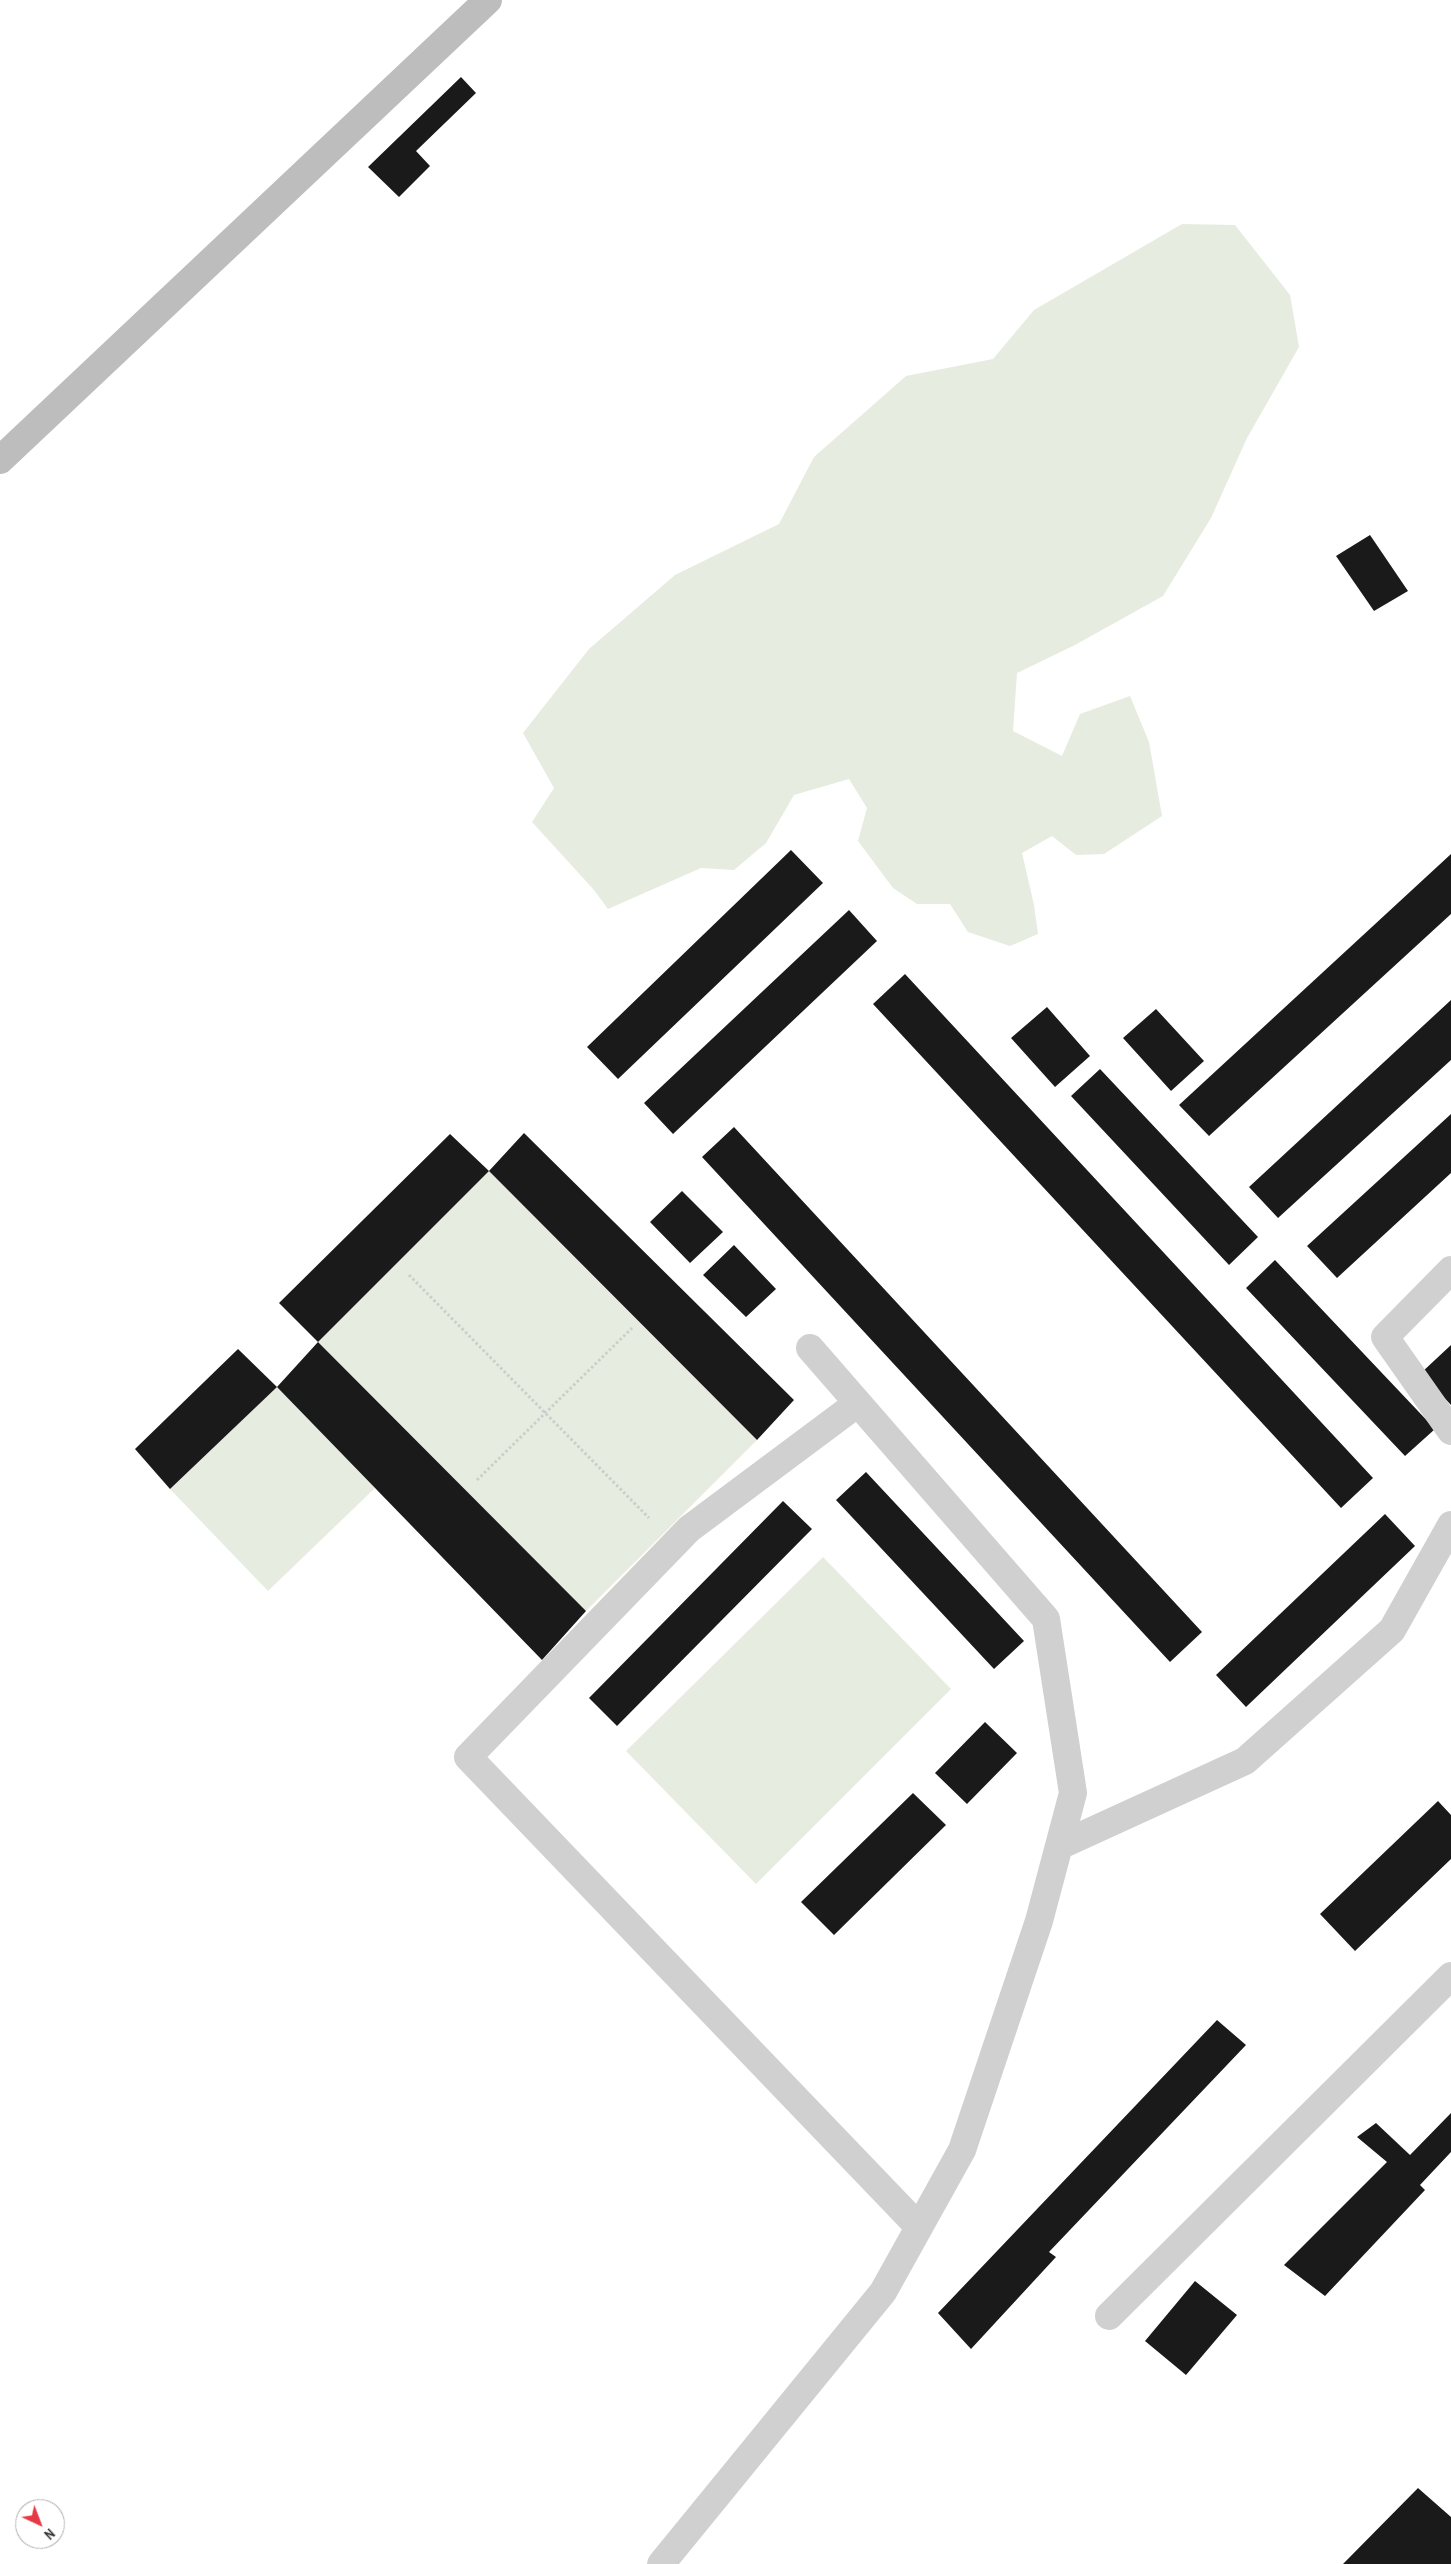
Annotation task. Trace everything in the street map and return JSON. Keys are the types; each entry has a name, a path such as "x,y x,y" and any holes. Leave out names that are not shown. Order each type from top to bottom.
{"main road":[{"path":"0,460 488,0"}],"street":[{"path":"1451,1270 1385,1337 1451,1431"},
{"path":"661,2564 883,2292 962,2150 1040,1921 1073,1793 1046,1619 810,1348"},
{"path":"858,1403 689,1529 468,1757 919,2227"},
{"path":"1059,1846 1245,1761 1392,1630 1451,1525"},
{"path":"1109,2316 1451,1976"}],"path":[{"path":"409,1275 675,1544"},
{"path":"477,1480 632,1328"}],"shaded area":[{"path":"1182,224 1235,225 1290,295 1299,347 1247,438 1211,518 1163,596 1075,645 1017,673 1013,731 1062,756 1080,714 1130,696 1149,742 1162,816 1104,854 1076,855 1052,836 1022,853 1034,905 1038,934 1010,946 968,932 950,904 917,904 893,888 858,841 867,808 849,779 794,795 766,843 734,870 701,868 608,909 594,890 532,822 554,788 523,733 589,649 675,575 779,524 814,457 906,376 993,359 1034,310"},
{"path":"489,1171 757,1440 586,1611 318,1342"},
{"path":"277,1387 375,1488 268,1591 170,1489"},
{"path":"823,1557 951,1689 756,1884 626,1751"}],"building":[{"path":"461,77 476,93 416,151 430,166 399,197 368,167"},
{"path":"1370,535 1408,591 1374,611 1336,556"},
{"path":"791,850 823,883 618,1079 587,1047"},
{"path":"1451,854 1451,914 1209,1136 1179,1105"},
{"path":"849,910 877,941 673,1134 644,1103"},
{"path":"905,974 1373,1478 1341,1508 873,1004"},
{"path":"1451,1000 1451,1060 1278,1218 1249,1187"},
{"path":"1047,1007 1090,1056 1055,1087 1011,1038"},
{"path":"1156,1009 1204,1061 1171,1091 1123,1038"},
{"path":"1100,1069 1258,1237 1229,1265 1071,1096"},
{"path":"1451,1114 1451,1173 1337,1278 1307,1246"},
{"path":"734,1127 1202,1632 1170,1662 702,1157"},
{"path":"524,1133 794,1400 757,1440 489,1171"},
{"path":"450,1134 489,1171 318,1342 279,1303"},
{"path":"682,1191 723,1232 690,1263 650,1222"},
{"path":"734,1245 776,1289 746,1317 703,1275"},
{"path":"1275,1260 1435,1429 1405,1456 1246,1288"},
{"path":"318,1342 586,1611 542,1660 277,1387"},
{"path":"1451,1345 1451,1405 1421,1373"},
{"path":"238,1349 277,1387 170,1489 135,1449"},
{"path":"866,1472 1024,1641 994,1669 836,1500"},
{"path":"783,1501 812,1529 617,1726 589,1698"},
{"path":"1385,1514 1415,1546 1246,1707 1216,1675"},
{"path":"985,1722 1017,1753 967,1804 935,1773"},
{"path":"913,1793 946,1825 834,1935 801,1902"},
{"path":"1438,1801 1451,1815 1451,1859 1355,1951 1320,1914"},
{"path":"1217,2020 1246,2045 1049,2252 1056,2257 971,2349 938,2313"},
{"path":"1451,2113 1451,2152 1420,2185 1425,2190 1325,2296 1284,2265 1387,2162 1357,2137 1376,2123 1410,2155"},
{"path":"1195,2281 1237,2315 1186,2375 1145,2341"},
{"path":"1418,2488 1451,2517 1451,2564 1343,2564"}]}
